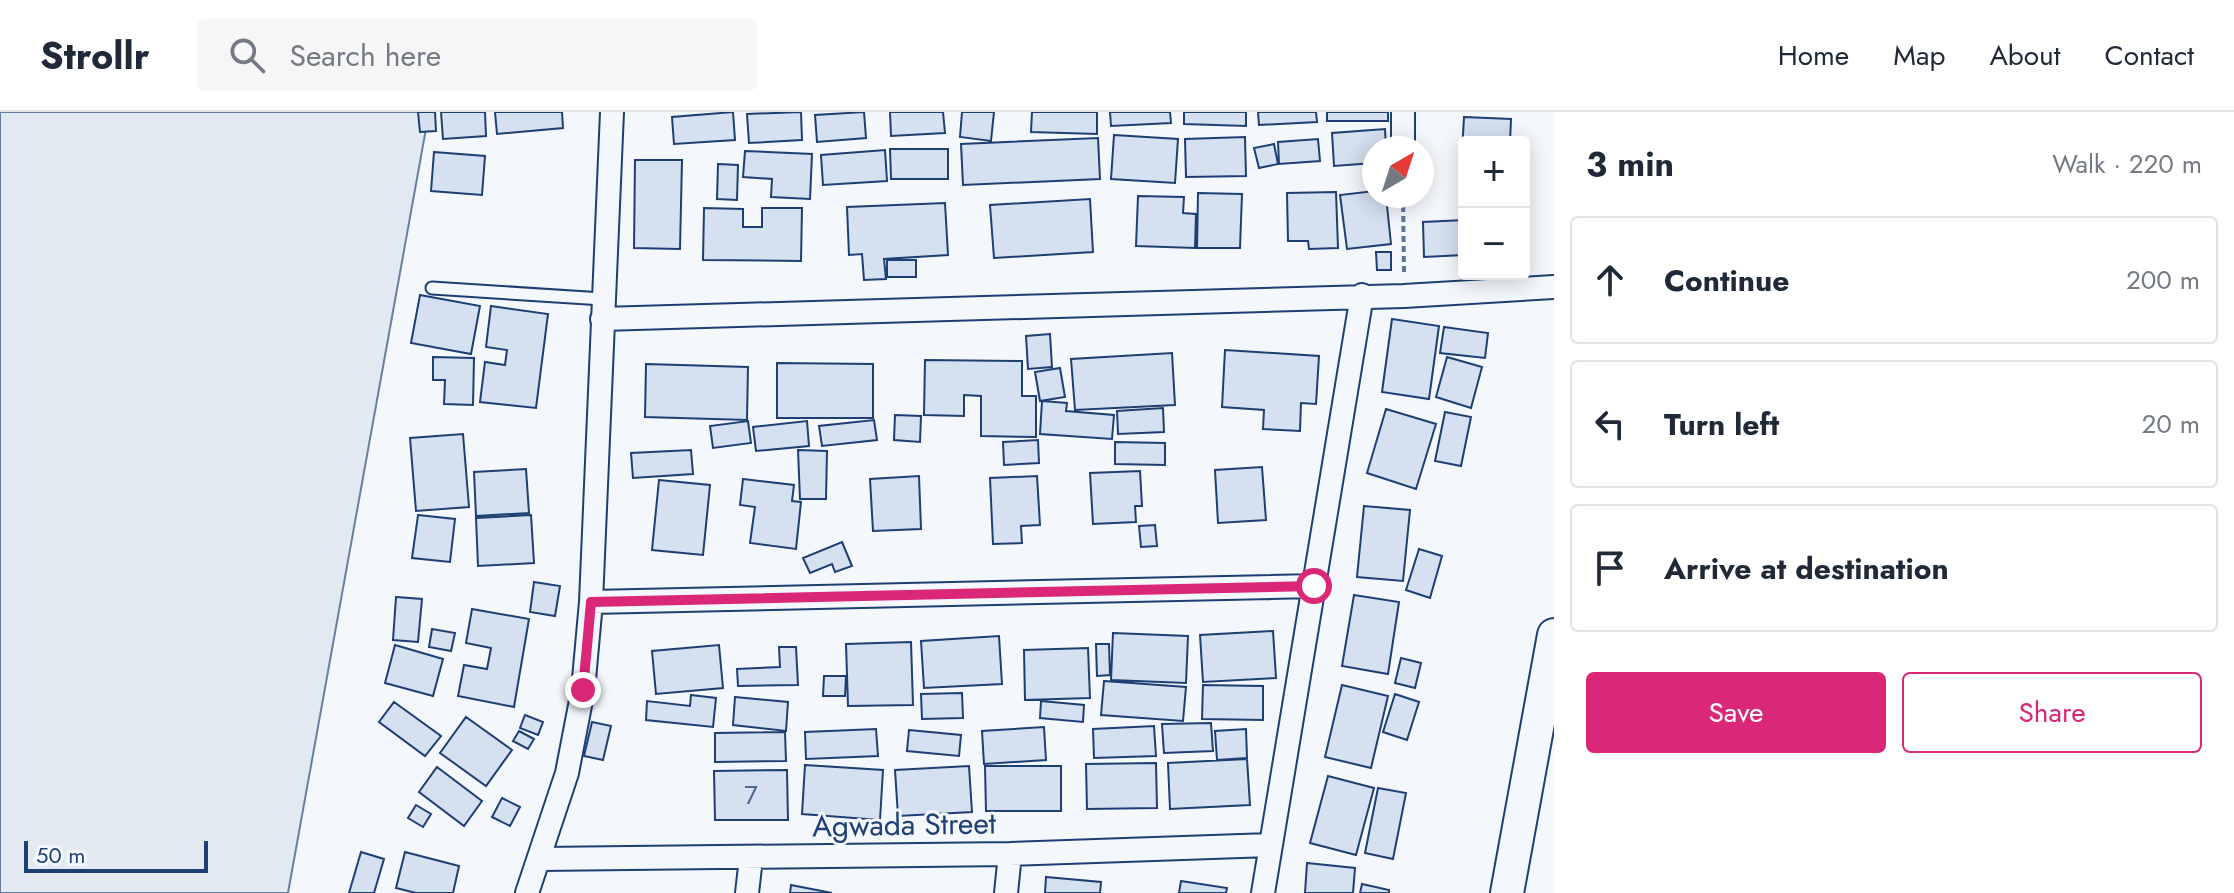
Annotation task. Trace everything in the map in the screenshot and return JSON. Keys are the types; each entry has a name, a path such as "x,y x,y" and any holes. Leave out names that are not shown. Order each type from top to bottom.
{"main road":[{"path":"1507,893 1554,635"}],"street":[{"path":"527,893 567,773 583,690 591,602 612,112"},
{"path":"1403,112 1403,136"},
{"path":"602,309 1404,296 1554,287"},
{"path":"1263,893 1362,295"},
{"path":"591,602 1314,586"},
{"name":"Agwada Street","path":"540,859 1010,854 1270,845"},
{"path":"1006,893 1010,854"},
{"path":"747,893 751,858"}],"lane":[{"path":"432,288 602,309"}],"path":[{"path":"1403,208 1404,296"}],"shaded area":[{"path":"0,112 429,112 288,893 0,893"}],"building":[{"path":"418,112 435,112 436,131 420,132"},
{"path":"441,112 485,112 486,136 443,139"},
{"path":"495,112 562,112 563,128 497,134"},
{"path":"733,112 735,140 674,144 672,117"},
{"path":"801,112 802,140 749,143 747,114"},
{"path":"864,112 866,138 817,142 815,115"},
{"path":"890,112 943,112 945,133 891,136"},
{"path":"962,112 994,112 991,141 960,137"},
{"path":"1032,112 1097,112 1097,134 1031,132"},
{"path":"1110,112 1170,112 1171,123 1111,126"},
{"path":"1184,112 1246,112 1246,126 1184,124"},
{"path":"1258,112 1316,112 1317,122 1259,125"},
{"path":"1327,112 1388,112 1388,121 1327,121"},
{"path":"1464,117 1511,119 1510,136 1463,136"},
{"path":"1385,129 1385,136 1362,136 1362,164 1334,166 1332,133"},
{"path":"1114,135 1178,139 1175,183 1111,179"},
{"path":"1245,137 1246,176 1186,177 1185,139"},
{"path":"1098,138 1100,179 963,185 961,144"},
{"path":"1318,139 1320,161 1279,164 1278,142"},
{"path":"1274,144 1278,164 1259,168 1254,148"},
{"path":"890,149 948,149 948,179 891,179"},
{"path":"885,150 887,181 823,185 821,155"},
{"path":"745,151 812,154 810,199 771,197 772,179 743,177"},
{"path":"434,152 485,156 482,195 431,191"},
{"path":"635,160 682,160 680,249 634,248"},
{"path":"718,164 738,165 737,200 717,199"},
{"path":"1336,192 1338,248 1309,249 1308,241 1288,241 1287,193"},
{"path":"1362,192 1362,208 1387,208 1391,244 1347,249 1340,195"},
{"path":"1198,193 1242,194 1240,248 1197,248"},
{"path":"1138,196 1184,197 1183,213 1196,214 1195,248 1136,246"},
{"path":"1090,199 1093,252 994,258 990,205"},
{"path":"945,203 948,255 884,259 886,279 864,280 862,254 849,255 847,207"},
{"path":"704,208 743,209 743,227 762,227 762,208 802,208 801,261 703,260"},
{"path":"1458,220 1458,255 1424,257 1423,222"},
{"path":"1376,252 1391,252 1391,270 1377,270"},
{"path":"887,260 916,260 916,277 887,277"},
{"path":"420,295 480,306 471,354 411,343"},
{"path":"491,306 548,314 536,408 480,402 485,362 505,365 507,350 486,347"},
{"path":"1392,319 1439,326 1429,399 1382,392"},
{"path":"1444,327 1488,333 1485,358 1440,353"},
{"path":"1050,334 1052,367 1028,369 1026,336"},
{"path":"1225,350 1319,356 1316,404 1301,403 1300,431 1263,429 1264,410 1222,407"},
{"path":"1172,353 1175,405 1075,410 1071,359"},
{"path":"433,357 474,358 473,405 444,404 445,380 433,380"},
{"path":"1447,357 1482,367 1471,408 1436,397"},
{"path":"925,360 1022,361 1022,396 1036,396 1036,437 981,436 981,396 964,395 964,416 924,415"},
{"path":"777,363 873,364 873,418 777,418"},
{"path":"646,364 748,367 747,420 645,417"},
{"path":"1060,368 1065,397 1040,401 1035,372"},
{"path":"1042,401 1067,403 1066,411 1114,415 1112,439 1040,434"},
{"path":"1163,408 1164,432 1118,434 1117,411"},
{"path":"1386,409 1436,424 1416,489 1367,473"},
{"path":"1445,412 1471,417 1461,466 1435,461"},
{"path":"895,415 921,416 920,442 894,440"},
{"path":"874,420 877,440 822,446 819,426"},
{"path":"748,421 751,443 713,448 710,426"},
{"path":"807,421 809,446 756,451 753,427"},
{"path":"463,434 469,507 416,511 410,438"},
{"path":"1038,440 1039,463 1004,465 1003,442"},
{"path":"1115,442 1165,443 1165,465 1115,464"},
{"path":"691,450 693,474 633,478 631,453"},
{"path":"798,450 827,451 826,499 800,499"},
{"path":"1262,467 1266,520 1218,523 1215,470"},
{"path":"526,469 529,513 476,516 474,472"},
{"path":"1140,471 1142,506 1135,506 1136,522 1093,524 1090,473"},
{"path":"919,476 921,529 873,531 870,479"},
{"path":"1037,476 1040,525 1021,526 1022,543 993,544 990,478"},
{"path":"743,479 794,485 792,501 801,502 796,549 750,543 755,507 740,505"},
{"path":"659,480 710,485 703,555 652,550"},
{"path":"1364,506 1410,510 1403,581 1357,577"},
{"path":"418,515 455,519 450,562 412,558"},
{"path":"531,515 534,563 478,566 476,518"},
{"path":"1155,525 1157,546 1141,547 1139,526"},
{"path":"842,542 852,566 835,572 832,564 810,573 803,558"},
{"path":"1419,549 1442,556 1430,598 1406,590"},
{"path":"534,582 560,586 555,616 530,612"},
{"path":"1354,595 1399,602 1388,674 1342,666"},
{"path":"396,597 422,599 418,642 393,640"},
{"path":"472,609 529,619 514,707 458,696 464,665 487,669 491,648 466,643"},
{"path":"432,629 455,633 451,651 429,647"},
{"path":"1273,631 1276,678 1203,682 1200,635"},
{"path":"1113,633 1188,636 1186,683 1111,680"},
{"path":"999,636 1002,684 924,688 921,641"},
{"path":"911,642 913,705 848,706 846,644"},
{"path":"1096,644 1109,644 1110,675 1097,676"},
{"path":"395,645 443,659 433,696 385,683"},
{"path":"719,645 723,688 656,694 652,651"},
{"path":"779,647 796,647 798,685 738,686 737,669 780,667"},
{"path":"1088,648 1090,698 1025,700 1024,650"},
{"path":"1401,658 1421,663 1415,688 1395,683"},
{"path":"824,676 846,676 845,696 823,696"},
{"path":"1104,681 1186,687 1183,721 1101,715"},
{"path":"1203,685 1263,686 1263,720 1202,719"},
{"path":"1342,685 1388,696 1371,768 1325,757"},
{"path":"962,693 963,718 922,719 921,694"},
{"path":"1395,694 1419,702 1407,740 1383,732"},
{"path":"691,695 716,698 713,727 646,720 647,701 690,706"},
{"path":"735,697 788,702 786,731 733,725"},
{"path":"1041,701 1084,705 1083,722 1040,718"},
{"path":"394,702 441,736 425,756 379,722"},
{"path":"525,715 543,722 538,735 520,728"},
{"path":"466,717 512,750 486,786 440,753"},
{"path":"592,722 611,726 603,760 584,756"},
{"path":"1211,723 1213,751 1164,753 1162,724"},
{"path":"1154,726 1156,756 1094,758 1093,729"},
{"path":"1044,727 1046,760 984,764 982,731"},
{"path":"876,729 878,756 806,759 805,732"},
{"path":"1246,729 1247,758 1217,760 1215,731"},
{"path":"909,730 961,735 959,756 907,751"},
{"path":"519,731 534,739 528,749 513,741"},
{"path":"785,732 786,761 715,762 715,733"},
{"path":"1247,759 1250,805 1170,809 1168,763"},
{"path":"1156,763 1157,808 1087,809 1086,764"},
{"path":"805,765 883,770 880,820 802,814"},
{"path":"969,766 972,812 898,816 895,770"},
{"path":"985,766 1061,766 1061,811 986,811"},
{"path":"437,767 482,801 464,826 419,792"},
{"path":"787,770 788,820 715,820 714,771"},
{"path":"1328,776 1374,788 1356,855 1310,843"},
{"path":"1378,788 1406,793 1393,859 1365,853"},
{"path":"502,798 520,807 510,826 492,817"},
{"path":"416,805 431,814 423,827 408,818"},
{"path":"361,852 384,859 374,893 349,893"},
{"path":"405,852 459,866 453,893 416,893 396,888"},
{"path":"1307,863 1355,868 1353,893 1305,893"},
{"path":"1046,877 1101,882 1100,893 1045,893"},
{"path":"1181,881 1227,888 1226,893 1179,893"},
{"path":"1362,884 1389,890 1389,893 1360,893"},
{"path":"791,885 832,893 790,893"}],"route":[{"path":"583,690 591,602 1314,586"}]}
